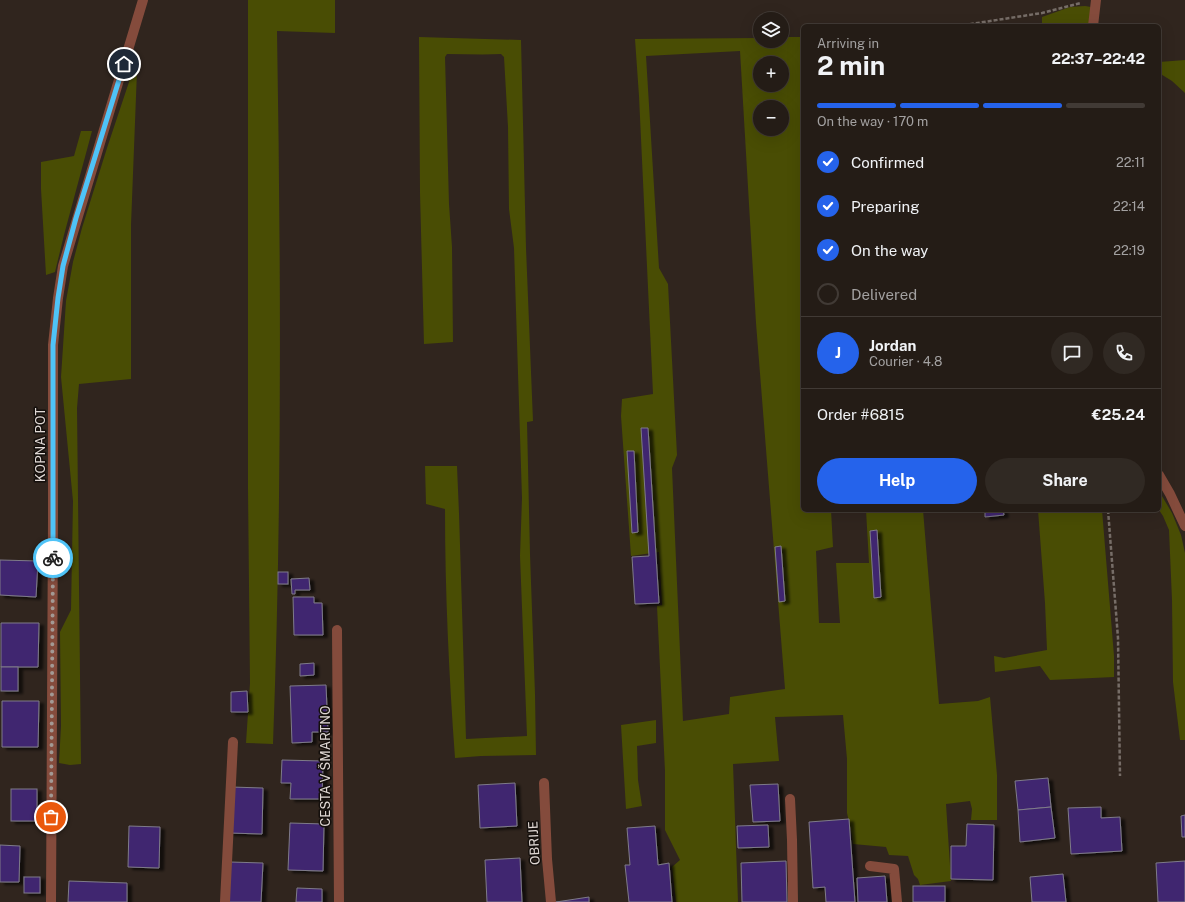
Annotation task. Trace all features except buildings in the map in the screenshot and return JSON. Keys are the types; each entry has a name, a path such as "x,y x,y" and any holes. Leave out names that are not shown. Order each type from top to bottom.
{"street":[{"name":"KOPNA POT","path":"51,902 53,345 63,266 143,0"},
{"path":"1091,1 1093,24"},
{"path":"1161,478 1185,526"},
{"name":"CESTA V ŠMARTNO","path":"337,630 339,902"},
{"path":"225,902 233,742"},
{"name":"OBRIJE","path":"544,783 547,859 551,902"},
{"path":"790,799 793,902"},
{"path":"870,866 894,869 897,902"}],"path":[{"path":"971,24 1042,13 1091,1"},
{"path":"1108,512 1118,638 1120,776"}],"shaded area":[{"path":"248,0 335,0 335,33 277,31 280,388 278,566 273,744 246,743 250,683 248,489"},
{"path":"1070,7 1091,7 1090,24 1042,24 1042,17"},
{"path":"419,37 521,40 526,248 533,421 527,422 536,755 455,758 448,634 445,509 426,504 425,466 457,466 466,739 527,736 520,556 522,498 514,248 509,209 508,127 504,57 501,54 447,54 445,57 449,204 452,247 453,342 424,344 420,193"},
{"path":"789,37 801,37 801,512 831,512 833,547 816,551 819,623 840,623 836,563 869,563 866,512 923,512 939,704 978,701 990,697 997,775 997,820 971,820 972,809 970,801 946,804 951,881 920,885 918,879 914,875 908,856 889,855 886,847 853,844 847,813 847,759 843,715 775,717 779,761 733,764 738,902 676,902 672,867 680,860 665,830 665,771 657,606 662,605 659,552 631,556 621,416 622,399 653,394 635,39 753,38 753,48 789,48","holes":["740,51 756,323 785,689 730,697 729,714 683,721 672,468 677,455 668,284 659,268 646,56"]},
{"path":"134,57 137,71 131,225 131,379 79,384 77,408 81,764 70,765 59,763 61,726 60,632 71,610 73,501 61,377 66,301 73,262 82,228 129,82"},
{"path":"1185,60 1185,93 1172,81 1161,74 1161,62"},
{"path":"81,131 92,131 55,272 46,275 41,162 74,156"},
{"path":"1161,494 1172,513 1181,535 1185,553 1185,740 1180,740 1173,682 1169,530 1160,512"},
{"path":"1038,512 1102,512 1114,656 1114,677 1050,680 1040,666 995,672 994,656 1004,658 1047,650"},
{"path":"656,720 656,743 637,746 638,780 642,806 626,809 621,725"}],"way so far":[{"path":"51,817 53,558"}],"route":[{"path":"53,558 53,345 58,298 63,266 76,218 124,64"}]}
